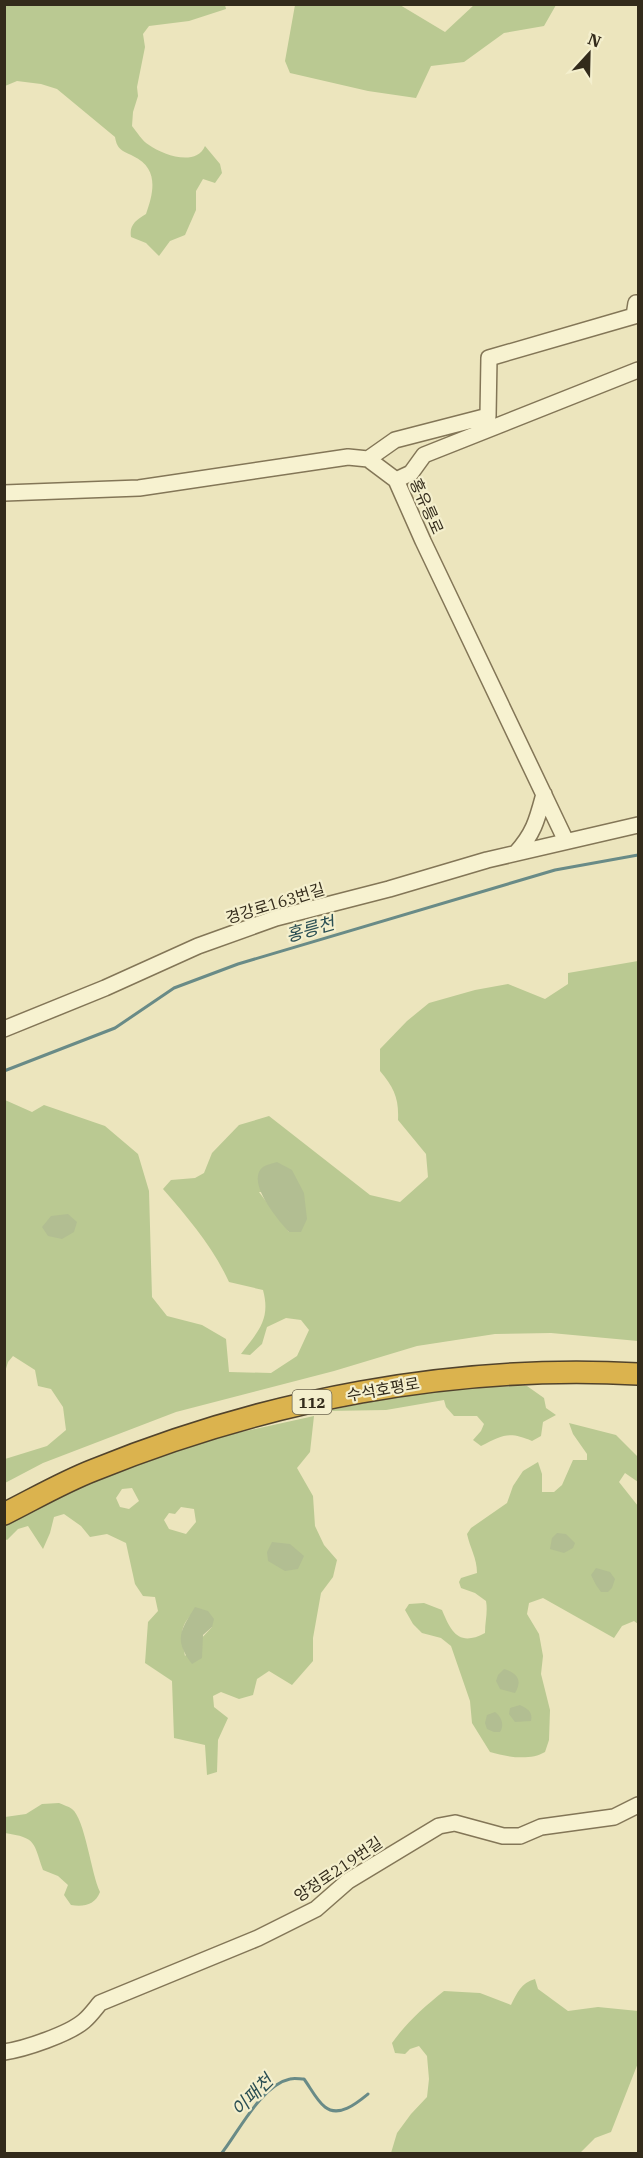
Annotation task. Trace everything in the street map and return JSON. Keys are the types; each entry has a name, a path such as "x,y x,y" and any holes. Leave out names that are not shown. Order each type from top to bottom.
{"highway":[{"name":"수석호평로","path":"4,1498 106,1452 194,1420 275,1397 366,1377 468,1364 561,1360 639,1361"},
{"name":"수석호평로","path":"4,1514 93,1470 207,1430 303,1404 402,1384 502,1374 639,1374"}],"street":[{"path":"4,493 139,488 348,457 368,459 395,440 489,416 489,358 633,316 636,303"},
{"path":"396,480 411,473 424,455 639,370"},
{"name":"홍유릉로","path":"368,459 396,480 566,841"},
{"path":"515,853 528,839 536,825 544,794"},
{"path":"566,841 639,825"},
{"name":"경강로163번길","path":"4,1029 105,988 198,946 276,918 566,841"},
{"name":"양정로219번길","path":"4,2052 20,2049 73,2028 84,2021 100,2003 258,1938 316,1909 348,1881 439,1826 455,1822 503,1836 520,1836 541,1827 614,1817 639,1805"}],"green space":[{"path":"4,5 225,5 226,9 189,21 149,26 143,34 145,47 132,126 146,143 170,155 187,158 201,152 205,146 220,164 222,173 215,183 203,179 196,191 196,210 185,235 170,241 159,256 146,243 131,237 132,226 146,214 151,197 152,181 147,167 121,150 115,137 57,89 17,81 5,86"},
{"path":"295,5 400,5 445,32 474,5 556,5 544,26 504,33 464,62 431,66 416,98 368,91 290,73 285,61"},
{"path":"638,961 638,1341 551,1333 495,1334 417,1346 334,1371 176,1412 43,1463 5,1483 5,1459 47,1446 66,1430 63,1407 51,1389 38,1386 35,1370 13,1356 5,1372 5,1100 32,1112 44,1105 105,1126 138,1154 149,1191 152,1297 167,1316 202,1325 226,1339 229,1372 271,1373 297,1356 309,1330 301,1320 286,1318 267,1327 262,1344 250,1355 241,1354 258,1332 264,1317 263,1290 229,1282 208,1245 163,1189 171,1180 195,1178 204,1173 212,1153 239,1125 269,1116 370,1195 400,1202 428,1177 426,1154 398,1120 395,1094 380,1071 380,1049 407,1021 429,1003 475,990 508,984 545,999 568,984 568,973","holes":["259,1192 304,1193 289,1232"]},
{"path":"277,1162 292,1170 304,1193 307,1219 301,1232 289,1232 271,1210 260,1191 258,1173 263,1167"},
{"path":"68,1214 77,1222 74,1232 62,1239 48,1236 42,1227 51,1216"},
{"path":"527,1386 544,1398 546,1408 556,1415 543,1422 541,1436 532,1441 512,1435 495,1439 481,1446 473,1440 484,1424 477,1416 454,1416 446,1407 444,1400 386,1410 326,1411 415,1393 474,1387"},
{"path":"314,1416 310,1452 297,1468 313,1496 315,1526 324,1545 337,1560 333,1577 321,1593 313,1638 313,1661 292,1685 269,1671 257,1679 253,1695 239,1699 221,1692 213,1696 214,1707 228,1718 218,1740 217,1772 207,1775 205,1745 174,1738 172,1681 145,1663 148,1622 158,1611 155,1597 143,1596 135,1584 126,1543 107,1534 90,1537 81,1526 64,1514 54,1517 43,1549 28,1526 18,1529 7,1540 4,1526 42,1504 111,1472 183,1445","holes":["132,1488 139,1501 129,1509 120,1507 116,1498 122,1489","181,1507 194,1509 196,1522 186,1534 169,1529 164,1520 169,1513 175,1514","190,1616 212,1627 185,1656 182,1635"]},
{"path":"569,1423 616,1435 638,1457 638,1482 625,1473 619,1482 638,1506 638,1624 634,1621 622,1626 614,1638 543,1598 529,1603 527,1614 539,1634 543,1656 541,1674 550,1710 549,1740 545,1752 539,1755 518,1757 490,1752 472,1723 470,1701 451,1646 441,1638 422,1633 413,1624 405,1610 409,1604 424,1603 442,1610 453,1631 462,1638 476,1637 485,1633 486,1601 475,1593 461,1588 459,1582 461,1578 477,1573 467,1534 471,1528 507,1503 513,1486 523,1471 538,1462 542,1474 542,1492 554,1492 562,1485 573,1460 587,1460 587,1454 573,1434"},
{"path":"557,1533 566,1534 575,1543 573,1548 564,1553 550,1549 552,1538"},
{"path":"272,1542 290,1544 304,1556 298,1569 285,1571 268,1561 267,1552"},
{"path":"596,1568 610,1572 615,1579 608,1592 601,1592 591,1575"},
{"path":"195,1607 208,1611 214,1619 212,1627 203,1635 202,1658 192,1664 182,1648 181,1635"},
{"path":"504,1669 517,1678 515,1693 500,1689 496,1681"},
{"path":"520,1705 529,1711 531,1721 515,1722 509,1714 510,1708"},
{"path":"495,1712 502,1721 500,1732 487,1729 485,1723 487,1715"},
{"path":"59,1803 70,1808 77,1815 100,1892 95,1900 85,1905 71,1905 64,1895 68,1885 58,1876 43,1870 32,1843 23,1837 5,1833 5,1817 26,1814 42,1804"},
{"path":"535,1979 538,1989 568,2011 598,2007 638,2011 638,2063 611,2132 595,2138 580,2153 391,2153 397,2133 427,2097 429,2079 427,2056 419,2046 410,2049 405,2054 395,2053 392,2043 403,2029 444,1991 480,1993 511,2005 523,1986"}],"waterway":[{"name":"홍릉천","path":"4,1071 115,1028 174,988 238,964 555,870 638,855"},
{"name":"이패천","path":"221,2154 251,2111 269,2090 279,2083 292,2079 304,2079 316,2098 325,2107 336,2111 348,2108 368,2094"}]}
